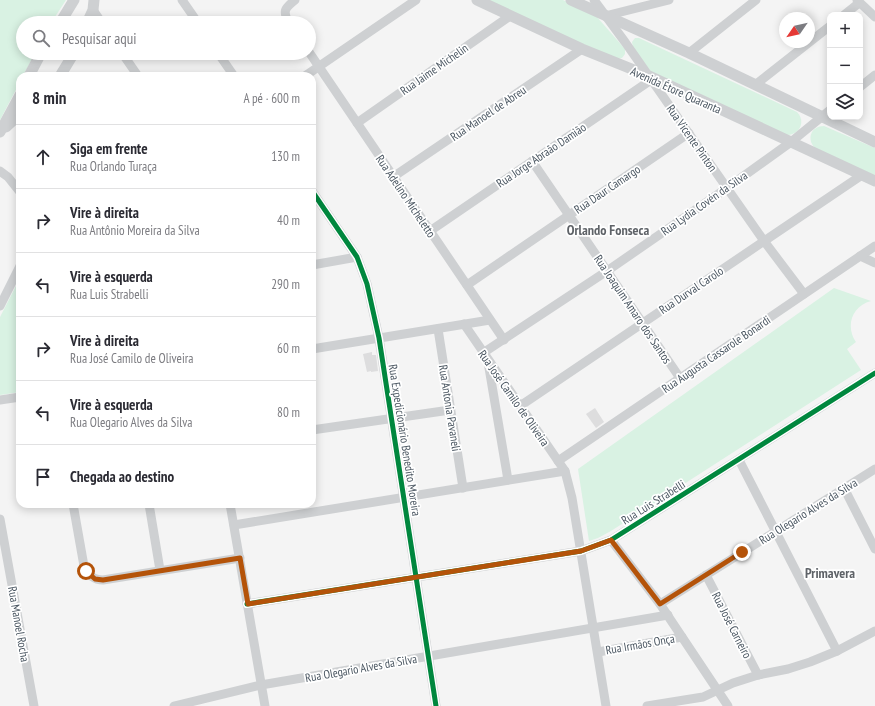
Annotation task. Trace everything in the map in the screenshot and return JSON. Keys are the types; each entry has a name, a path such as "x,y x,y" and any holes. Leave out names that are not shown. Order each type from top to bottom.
{"street":[{"path":"64,16 74,0"},
{"path":"182,0 193,16"},
{"path":"311,72 416,0"},
{"name":"Avenida Étore Quaranta","path":"477,0 875,181"},
{"path":"571,0 755,85 826,113 875,142"},
{"name":"Rua Vicente Pinton","path":"594,0 689,133 726,188 804,294"},
{"path":"605,16 669,0"},
{"path":"688,53 756,0"},
{"path":"847,12 858,1 875,17"},
{"path":"286,16 285,9 293,2"},
{"path":"90,16 94,5"},
{"path":"94,5 99,16"},
{"name":"Rua Jaime Michelin","path":"357,123 510,16"},
{"path":"755,85 827,28"},
{"name":"Rua Manoel de Abreu","path":"393,176 582,49"},
{"path":"31,72 37,60"},
{"path":"62,72 70,60"},
{"path":"127,60 135,72"},
{"path":"223,60 231,72"},
{"name":"Rua Adelino Micheletto","path":"314,60 504,340"},
{"path":"863,85 875,75"},
{"name":"Rua Jorge Abraão Damião","path":"430,231 650,78"},
{"path":"0,132 16,102"},
{"name":"Rua Lydia Covén da Silva","path":"485,356 504,340 607,271 791,142 826,113"},
{"path":"0,132 16,118"},
{"name":"Rua Daur Camargo","path":"467,285 689,133"},
{"name":"Rua Joaquim Amaro dos Santos","path":"532,161 680,378"},
{"path":"0,171 8,177 16,187"},
{"name":"Rua Durval Carolo","path":"520,406 862,175"},
{"name":"Rua Expedicionário Benedito Moreira","path":"316,197 357,257 367,284 379,338 436,706"},
{"name":"Rua Augusta Cassarole Bonardi","path":"558,461 875,246"},
{"path":"860,256 875,263"},
{"path":"316,264 357,257"},
{"path":"0,306 16,274"},
{"path":"316,348 490,320"},
{"name":"Rua José Camilo de Oliveira","path":"464,324 565,471"},
{"name":"Rua Antonia Pavaneli","path":"438,329 463,488"},
{"path":"485,356 508,480"},
{"name":"Rua Luis Strabelli","path":"248,604 581,551 611,540 875,373"},
{"path":"0,400 16,398"},
{"path":"316,429 450,410"},
{"path":"739,460 837,651"},
{"name":"Rua Olegario Alves da Silva","path":"660,604 875,469"},
{"path":"234,525 565,471 572,498 606,706"},
{"path":"844,488 875,549"},
{"path":"74,508 84,566 91,577 95,579 103,580 240,558"},
{"path":"150,508 160,570"},
{"path":"231,508 265,706"},
{"name":"Rua Manoel Rocha","path":"0,518 34,706"},
{"path":"611,540 668,615 728,706"},
{"name":"Rua José Carneiro","path":"706,575 758,675"},
{"name":"Rua Olegario Alves da Silva","path":"174,706 261,685 668,615"},
{"path":"647,706 703,697 734,683 758,675 796,667 837,651 875,632"},
{"name":"Rua Irmãos Onça","path":"598,652 682,637"}],"green space":[{"path":"0,0 66,0 56,16 16,16 16,60 31,60 25,72 16,72 16,90 0,120"},
{"path":"487,0 563,0 597,17 625,49 625,54 622,58 615,59"},
{"path":"635,38 639,38 797,112 801,119 800,127 795,133 787,135 651,72 633,47 632,42"},
{"path":"824,126 875,148 875,176 815,148 811,141 811,134 816,128"},
{"path":"16,286 16,393 0,395 0,317"},
{"path":"834,288 871,301 859,307 852,317 851,330 856,342 847,349 861,370 611,531 589,541 578,469"}],"building":[{"path":"372,352 372,355 376,355 378,371 367,372 363,354"},
{"path":"595,408 604,422 596,428 586,414"}],"cycle path":[{"path":"316,197 357,257 367,284 379,338 436,706"},
{"path":"247,604 581,551 611,540 875,373"}],"district":[{"name":"Orlando Fonseca","path":"608,230"},
{"name":"Primavera","path":"830,573"}],"route":[{"path":"86,571 91,577 103,580 240,558 248,604 581,551 611,540 660,604 742,552"}]}
